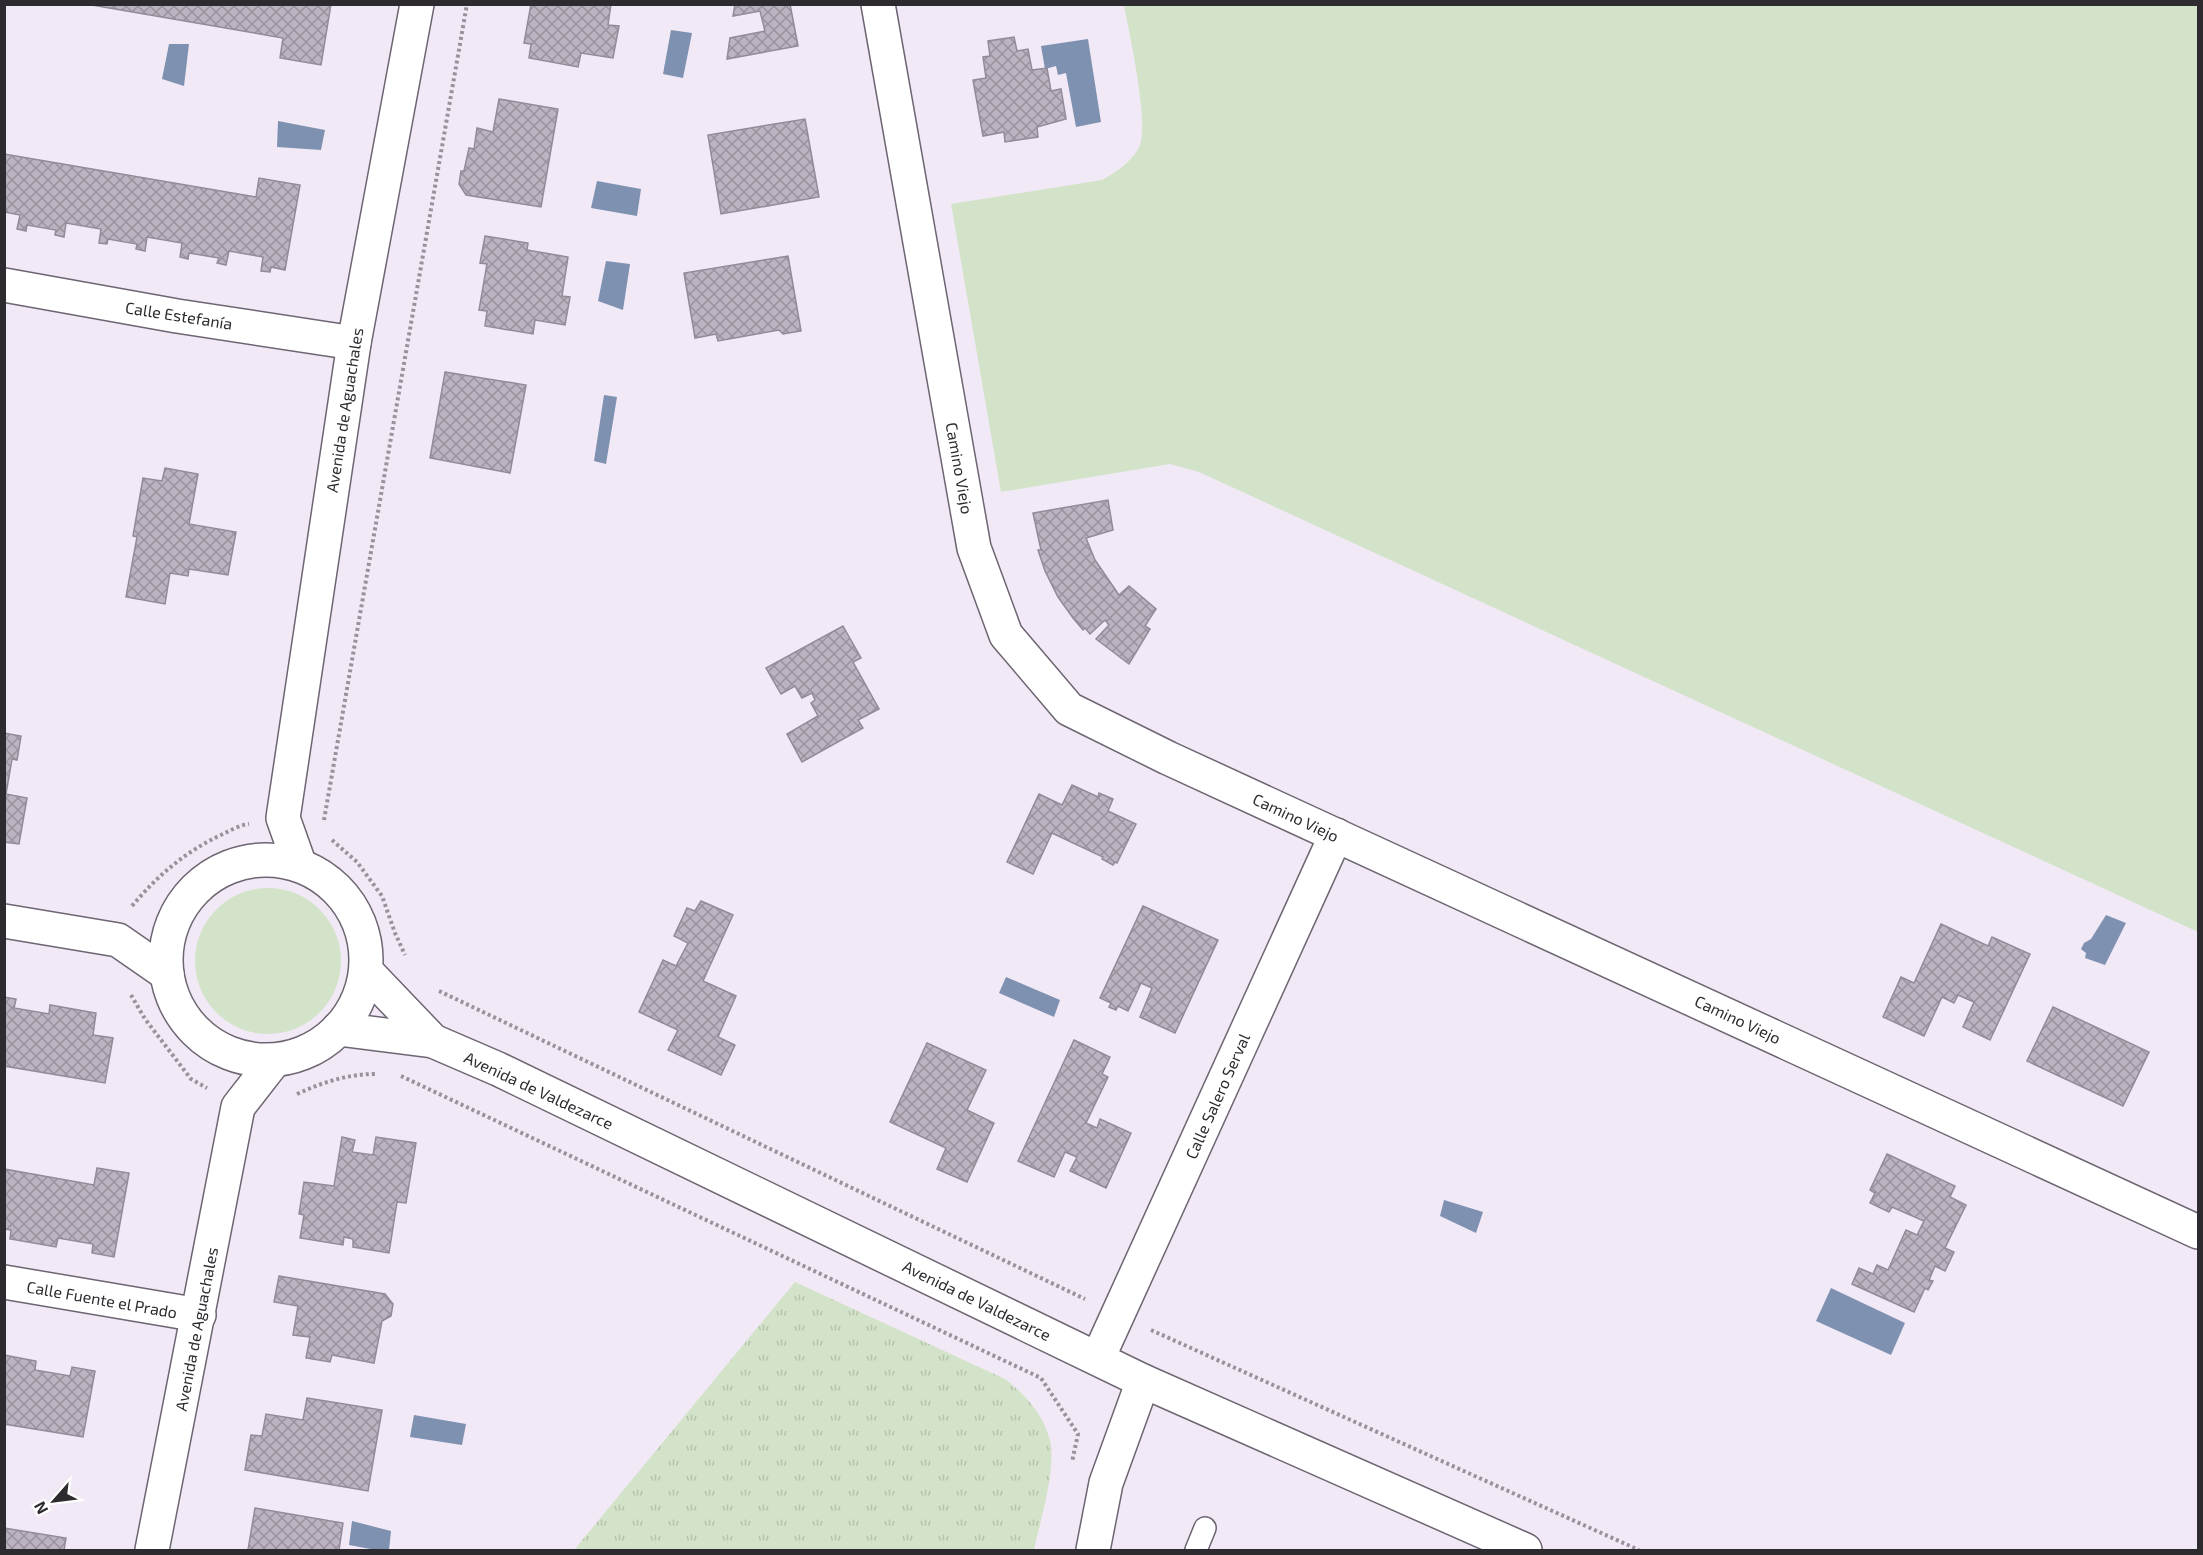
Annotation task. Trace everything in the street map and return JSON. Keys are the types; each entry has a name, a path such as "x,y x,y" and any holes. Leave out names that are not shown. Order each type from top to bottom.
{"street":[{"name":"Avenida de Aguachales","path":"299,863 283,818 354,343 417,4"},
{"name":"Camino Viejo","path":"878,4 974,548 1006,635 1069,709 1168,758 2199,1232"},
{"name":"Calle Estefanía","path":"4,285 177,316 354,343"},
{"name":"Avenida de Aguachales","path":"251,860 283,818"},
{"name":"Calle Salero Serval","path":"1098,1358 1336,835"},
{"path":"215,1052 246,1062 273,1062 311,1049 338,1029 356,1002 366,971 364,939 354,910 334,885 299,863 251,860 226,868 203,881 184,900 172,923 166,951 169,986 185,1019 215,1052 238,1107"},
{"path":"4,921 118,940 167,974"},
{"path":"118,940 172,923"},
{"name":"Avenida de Valdezarce","path":"366,971 433,1041"},
{"name":"Avenida de Valdezarce","path":"338,1029 433,1041 498,1070 1143,1381 1525,1551"},
{"name":"Avenida de Aguachales","path":"153,1551 238,1107 273,1062"},
{"name":"Calle Fuente el Prado","path":"4,1282 199,1315"},
{"path":"1093,1551 1106,1483 1143,1381"}],"lane":[{"path":"1196,1551 1205,1528"}],"path":[{"path":"322,832 466,4"},
{"path":"385,1073 353,1074 318,1084 281,1101 238,1107 191,1079 145,1019 123,981 118,940 132,905 152,883 186,853 245,824 283,818 322,832 357,862 382,896 407,959"},
{"path":"436,990 1118,1314 1639,1551"},
{"path":"395,1073 1041,1378 1078,1434 1070,1469"}],"green space":[{"path":"1124,5 2198,5 2198,932 1199,472 1170,464 1001,492 951,204 1102,180 1128,162 1139,147 1142,136 1142,119 1138,78"},
{"path":"268,888 296,893 320,909 336,933 341,961 336,989 320,1013 296,1029 268,1034 240,1029 216,1013 200,989 195,961 200,933 216,909 240,893"},
{"path":"795,1282 1005,1379 1025,1397 1046,1428 1051,1449 1050,1477 1034,1550 574,1550"}],"water":[{"path":"671,30 692,33 683,78 663,74"},
{"path":"1088,39 1101,122 1076,127 1066,73 1058,75 1056,66 1045,69 1041,46"},
{"path":"169,44 189,44 184,86 162,79"},
{"path":"278,121 325,130 321,150 277,147"},
{"path":"597,181 641,189 637,216 591,208"},
{"path":"606,261 630,264 623,310 598,301"},
{"path":"604,395 617,397 606,464 594,461"},
{"path":"2106,915 2126,923 2105,965 2085,958 2086,953 2081,949 2084,943 2091,939"},
{"path":"1006,977 1060,1000 1054,1017 999,993"},
{"path":"1444,1200 1483,1212 1476,1233 1440,1216"},
{"path":"1831,1288 1905,1323 1891,1355 1816,1321"},
{"path":"414,1415 466,1424 462,1445 410,1437"},
{"path":"352,1521 391,1531 389,1550 349,1545"}],"building":[{"path":"86,4 331,4 321,65 280,58 283,38"},
{"path":"531,4 611,4 608,25 619,26 613,58 581,53 578,67 529,58 531,44 524,43"},
{"path":"735,4 790,4 798,46 727,59 730,38 765,31 760,11 733,16"},
{"path":"1014,37 1017,51 1028,49 1032,70 1047,68 1051,91 1061,89 1066,119 1037,127 1038,137 1005,142 1004,132 983,136 973,80 986,78 983,57 990,56 988,41"},
{"path":"499,99 558,109 541,207 466,195 459,184 469,148 474,149 477,128 493,132"},
{"path":"805,119 819,197 721,214 708,135"},
{"path":"4,154 256,197 259,178 300,185 285,270 271,267 270,272 261,271 263,257 229,251 226,265 217,263 219,258 189,253 188,259 180,257 182,243 147,237 145,251 136,249 137,244 108,239 107,244 99,243 101,229 66,223 64,237 55,235 56,230 27,225 26,231 17,229 20,215 4,212"},
{"path":"485,236 528,243 527,250 568,257 562,296 570,297 565,325 535,320 533,334 485,326 487,311 479,310 487,264 480,263"},
{"path":"788,256 801,331 783,334 779,330 718,341 716,334 695,338 684,273"},
{"path":"445,372 526,385 510,473 430,458"},
{"path":"165,468 198,474 189,524 236,532 228,575 189,569 188,576 170,573 165,604 126,597 137,537 133,536 143,478 162,481"},
{"path":"1108,500 1113,530 1086,538 1095,560 1119,595 1129,586 1156,609 1145,626 1150,629 1129,664 1096,639 1109,625 1105,620 1090,634 1085,628 1083,630 1058,597 1038,550 1041,550 1033,513"},
{"path":"843,626 861,658 853,662 879,709 858,720 863,728 802,762 787,734 818,716 811,703 815,700 812,693 802,698 795,686 781,694 766,668"},
{"path":"4,733 21,736 17,760 12,759 6,794 27,798 19,844 4,842"},
{"path":"1072,785 1098,797 1099,793 1113,799 1108,811 1136,824 1117,863 1113,865 1102,859 1103,857 1052,833 1033,874 1007,862 1039,794 1062,805"},
{"path":"701,901 733,915 703,981 736,996 718,1037 735,1045 721,1075 668,1050 678,1030 639,1012 663,960 676,966 688,943 674,936 687,908 695,911"},
{"path":"1143,906 1218,940 1175,1033 1140,1017 1152,988 1141,983 1128,1011 1118,1006 1116,1010 1109,1007 1111,1003 1100,998"},
{"path":"1941,924 1988,946 1992,937 2030,954 1990,1040 1963,1027 1974,1002 1958,995 1954,1003 1942,997 1924,1036 1883,1017 1901,977 1914,983"},
{"path":"4,997 16,999 14,1008 49,1014 50,1005 96,1013 93,1035 113,1038 105,1083 4,1066"},
{"path":"2053,1007 2149,1052 2123,1106 2027,1061"},
{"path":"1074,1040 1110,1057 1102,1074 1108,1077 1086,1123 1097,1128 1100,1119 1131,1133 1106,1188 1070,1171 1077,1157 1065,1152 1054,1177 1018,1161"},
{"path":"927,1043 986,1070 967,1110 994,1123 967,1182 937,1169 946,1148 890,1122"},
{"path":"342,1137 355,1140 352,1152 373,1155 376,1137 416,1143 406,1203 397,1202 389,1253 353,1247 353,1239 344,1237 343,1245 300,1238 304,1215 299,1214 304,1182 334,1186"},
{"path":"1887,1154 1955,1186 1950,1197 1966,1205 1945,1248 1954,1252 1945,1271 1935,1266 1929,1280 1933,1281 1928,1290 1925,1288 1914,1312 1852,1284 1859,1268 1873,1274 1877,1265 1888,1270 1906,1230 1917,1235 1924,1221 1892,1207 1889,1212 1870,1203 1875,1193 1870,1190"},
{"path":"97,1168 129,1173 114,1257 92,1253 93,1244 58,1238 56,1247 10,1239 11,1230 4,1229 4,1169 94,1185"},
{"path":"279,1276 385,1294 393,1304 391,1316 382,1321 374,1363 332,1355 330,1362 306,1358 310,1337 293,1335 298,1306 274,1302"},
{"path":"4,1355 36,1361 35,1370 70,1376 72,1367 95,1371 83,1437 4,1424"},
{"path":"307,1398 382,1410 368,1491 245,1470 251,1435 262,1436 266,1414 303,1420"},
{"path":"255,1508 343,1523 339,1550 248,1550"},
{"path":"4,1528 66,1538 64,1550 4,1550"}]}
